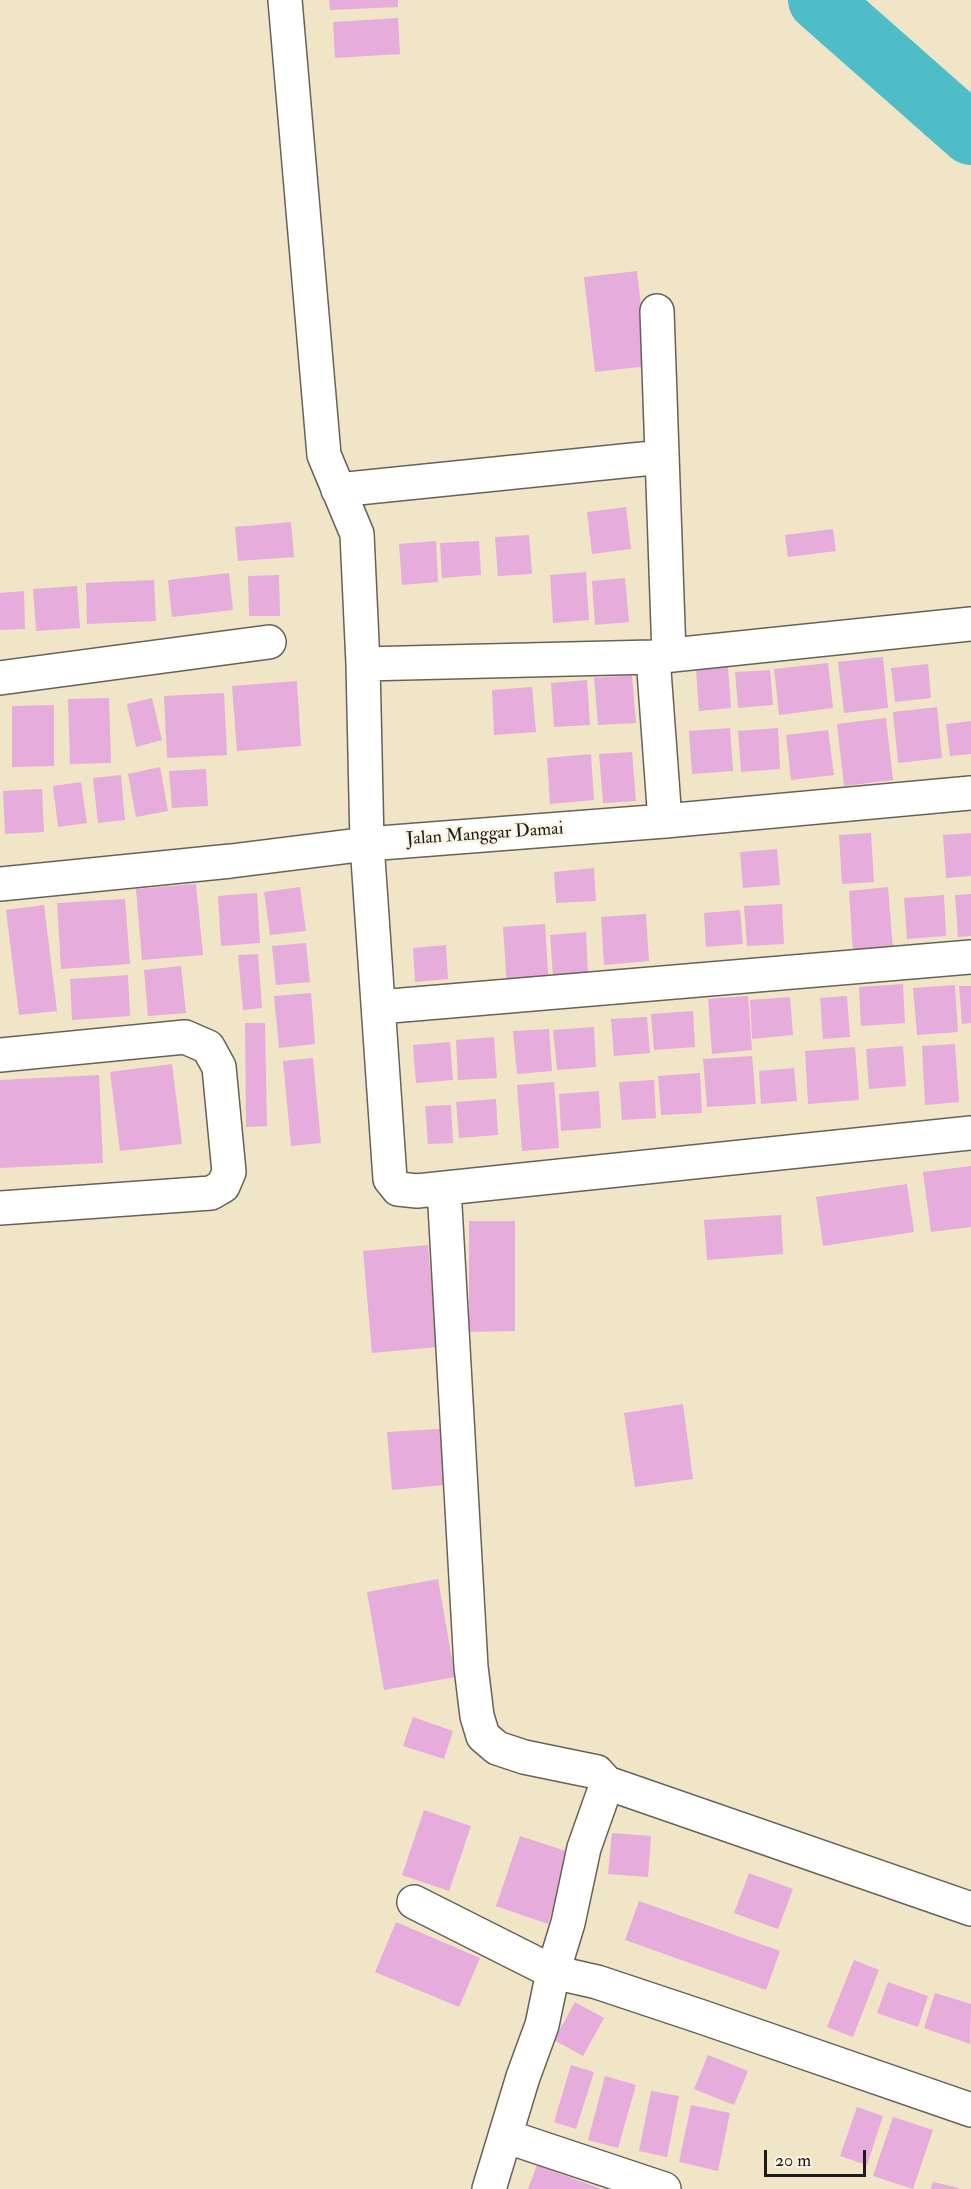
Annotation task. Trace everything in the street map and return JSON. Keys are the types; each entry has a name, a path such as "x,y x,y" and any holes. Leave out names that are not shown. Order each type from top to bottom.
{"street":[{"path":"285,0 324,455 357,534 363,664 367,844 390,1179 398,1189 417,1191 971,1133"},
{"path":"657,311 662,457 661,656 665,821"},
{"path":"338,490 662,457"},
{"path":"363,664 661,656 971,624"},
{"path":"0,678 269,642"},
{"name":"Jalan Manggar Damai","path":"0,884 231,861 367,844 665,821 971,793"},
{"path":"379,1007 971,957"},
{"path":"0,1055 184,1037 208,1047 219,1067 229,1172 224,1186 211,1193 0,1208"},
{"path":"444,1188 471,1667 477,1716 483,1736 497,1748 524,1757 597,1772 607,1783 971,1909"},
{"path":"489,2189 542,2025 584,1848 607,1783"},
{"path":"414,1902 553,1972 597,1982 971,2110"},
{"path":"505,2136 664,2189"}],"building":[{"path":"329,0 398,0 398,7 330,10"},
{"path":"398,18 400,54 335,58 333,22"},
{"path":"637,271 648,366 595,372 584,277"},
{"path":"626,507 631,549 592,554 587,512"},
{"path":"291,522 294,557 238,561 235,527"},
{"path":"833,529 836,551 788,557 785,535"},
{"path":"529,535 532,574 498,576 495,537"},
{"path":"436,541 438,582 402,585 399,544"},
{"path":"479,541 481,575 442,578 440,543"},
{"path":"586,572 589,620 553,623 550,575"},
{"path":"229,573 233,610 172,617 168,580"},
{"path":"279,575 280,616 249,616 248,576"},
{"path":"625,578 629,622 595,625 592,581"},
{"path":"154,580 156,621 87,624 86,583"},
{"path":"77,586 80,628 36,631 33,589"},
{"path":"24,591 25,629 0,630 0,593"},
{"path":"883,657 888,708 844,713 838,662"},
{"path":"828,663 833,708 779,715 774,669"},
{"path":"928,664 931,698 895,702 891,668"},
{"path":"728,667 731,708 699,711 696,670"},
{"path":"770,670 773,705 738,708 735,672"},
{"path":"632,675 636,723 598,725 594,678"},
{"path":"587,680 590,725 554,727 551,683"},
{"path":"297,681 301,746 237,751 232,686"},
{"path":"532,687 536,732 494,735 492,690"},
{"path":"224,693 227,755 167,758 164,696"},
{"path":"109,698 111,763 70,764 68,699"},
{"path":"152,698 162,740 136,747 127,704"},
{"path":"54,705 54,766 12,767 12,706"},
{"path":"937,707 942,758 898,763 893,712"},
{"path":"886,718 893,780 844,786 837,724"},
{"path":"971,721 971,754 950,756 946,724"},
{"path":"730,728 733,771 692,774 689,731"},
{"path":"778,728 780,769 741,772 738,731"},
{"path":"828,730 834,775 791,780 786,735"},
{"path":"632,752 636,801 603,803 599,754"},
{"path":"591,754 594,800 550,804 547,758"},
{"path":"160,767 168,811 136,817 128,774"},
{"path":"206,769 208,806 172,808 169,771"},
{"path":"121,775 125,820 98,823 93,778"},
{"path":"81,782 87,823 58,827 53,786"},
{"path":"42,789 44,832 5,834 3,791"},
{"path":"871,833 874,882 842,884 839,835"},
{"path":"971,833 971,876 946,878 943,835"},
{"path":"777,849 780,885 743,888 740,852"},
{"path":"594,868 596,901 556,903 554,872"},
{"path":"196,884 203,955 142,960 136,889"},
{"path":"300,887 306,931 270,935 264,892"},
{"path":"888,887 893,949 853,952 849,891"},
{"path":"257,893 260,943 221,946 218,896"},
{"path":"971,894 971,936 958,937 955,895"},
{"path":"944,895 946,936 907,939 904,898"},
{"path":"125,899 130,964 61,969 57,903"},
{"path":"782,904 784,944 747,946 744,906"},
{"path":"44,905 57,1011 19,1015 6,910"},
{"path":"740,910 743,944 706,947 704,913"},
{"path":"646,914 649,961 604,965 601,917"},
{"path":"545,924 549,986 507,989 503,927"},
{"path":"586,932 588,973 553,976 550,935"},
{"path":"306,943 310,982 276,985 272,946"},
{"path":"446,945 448,979 415,982 413,948"},
{"path":"258,954 262,1008 243,1010 238,955"},
{"path":"181,966 186,1013 148,1016 144,970"},
{"path":"128,975 130,1016 72,1020 70,979"},
{"path":"903,984 905,1023 861,1026 859,987"},
{"path":"955,985 958,1032 917,1035 913,988"},
{"path":"959,986 971,986 971,1023 962,1024"},
{"path":"311,993 315,1044 279,1048 274,996"},
{"path":"748,996 752,1050 712,1054 708,999"},
{"path":"847,996 850,1037 823,1039 820,998"},
{"path":"790,997 793,1035 752,1039 750,1000"},
{"path":"693,1011 695,1047 654,1050 651,1014"},
{"path":"647,1017 650,1053 614,1056 611,1019"},
{"path":"245,1023 265,1023 267,1126 246,1127"},
{"path":"594,1027 596,1067 557,1070 553,1030"},
{"path":"549,1029 552,1071 517,1074 513,1031"},
{"path":"494,1037 497,1078 458,1080 456,1040"},
{"path":"450,1042 453,1080 416,1083 413,1045"},
{"path":"955,1044 959,1102 925,1105 922,1046"},
{"path":"903,1046 906,1086 869,1089 866,1049"},
{"path":"855,1047 859,1100 808,1104 805,1051"},
{"path":"752,1056 756,1104 707,1107 703,1059"},
{"path":"313,1058 321,1143 291,1146 283,1061"},
{"path":"172,1064 182,1144 120,1151 110,1072"},
{"path":"794,1068 797,1101 761,1104 759,1071"},
{"path":"700,1073 702,1113 661,1115 658,1076"},
{"path":"99,1075 103,1163 0,1168 0,1080"},
{"path":"654,1080 656,1118 622,1120 619,1082"},
{"path":"554,1082 559,1148 522,1151 517,1085"},
{"path":"599,1091 601,1128 561,1131 559,1094"},
{"path":"496,1099 498,1135 459,1138 456,1102"},
{"path":"451,1105 453,1143 428,1144 425,1106"},
{"path":"971,1166 971,1227 931,1232 923,1172"},
{"path":"907,1184 914,1232 823,1246 816,1197"},
{"path":"781,1215 783,1254 707,1260 704,1220"},
{"path":"469,1221 515,1221 515,1331 469,1332"},
{"path":"428,1245 437,1347 372,1353 363,1251"},
{"path":"683,1404 693,1479 635,1487 624,1413"},
{"path":"440,1429 444,1485 392,1490 387,1432"},
{"path":"438,1579 455,1677 384,1690 367,1592"},
{"path":"413,1717 453,1731 444,1759 403,1746"},
{"path":"424,1810 471,1826 449,1891 402,1875"},
{"path":"612,1833 651,1836 648,1877 608,1874"},
{"path":"520,1836 572,1853 548,1924 496,1906"},
{"path":"749,1873 793,1889 778,1929 734,1913"},
{"path":"639,1901 780,1951 766,1990 625,1940"},
{"path":"396,1922 480,1958 459,2007 375,1972"},
{"path":"854,1960 879,1970 853,2037 827,2027"},
{"path":"888,1982 928,1996 918,2027 877,2013"},
{"path":"935,1993 971,2004 970,2044 924,2028"},
{"path":"575,2002 604,2018 583,2056 554,2040"},
{"path":"708,2055 748,2071 734,2105 694,2089"},
{"path":"571,2065 594,2072 576,2129 554,2122"},
{"path":"605,2076 636,2085 618,2148 588,2140"},
{"path":"651,2091 679,2096 667,2157 639,2151"},
{"path":"691,2105 730,2113 718,2171 679,2162"},
{"path":"857,2107 883,2116 867,2165 840,2156"},
{"path":"893,2117 933,2130 913,2189 873,2176"},
{"path":"537,2165 601,2189 528,2189"},
{"path":"933,2182 959,2188 959,2189 931,2189"}],"waterway":[{"path":"819,0 971,134"}]}
